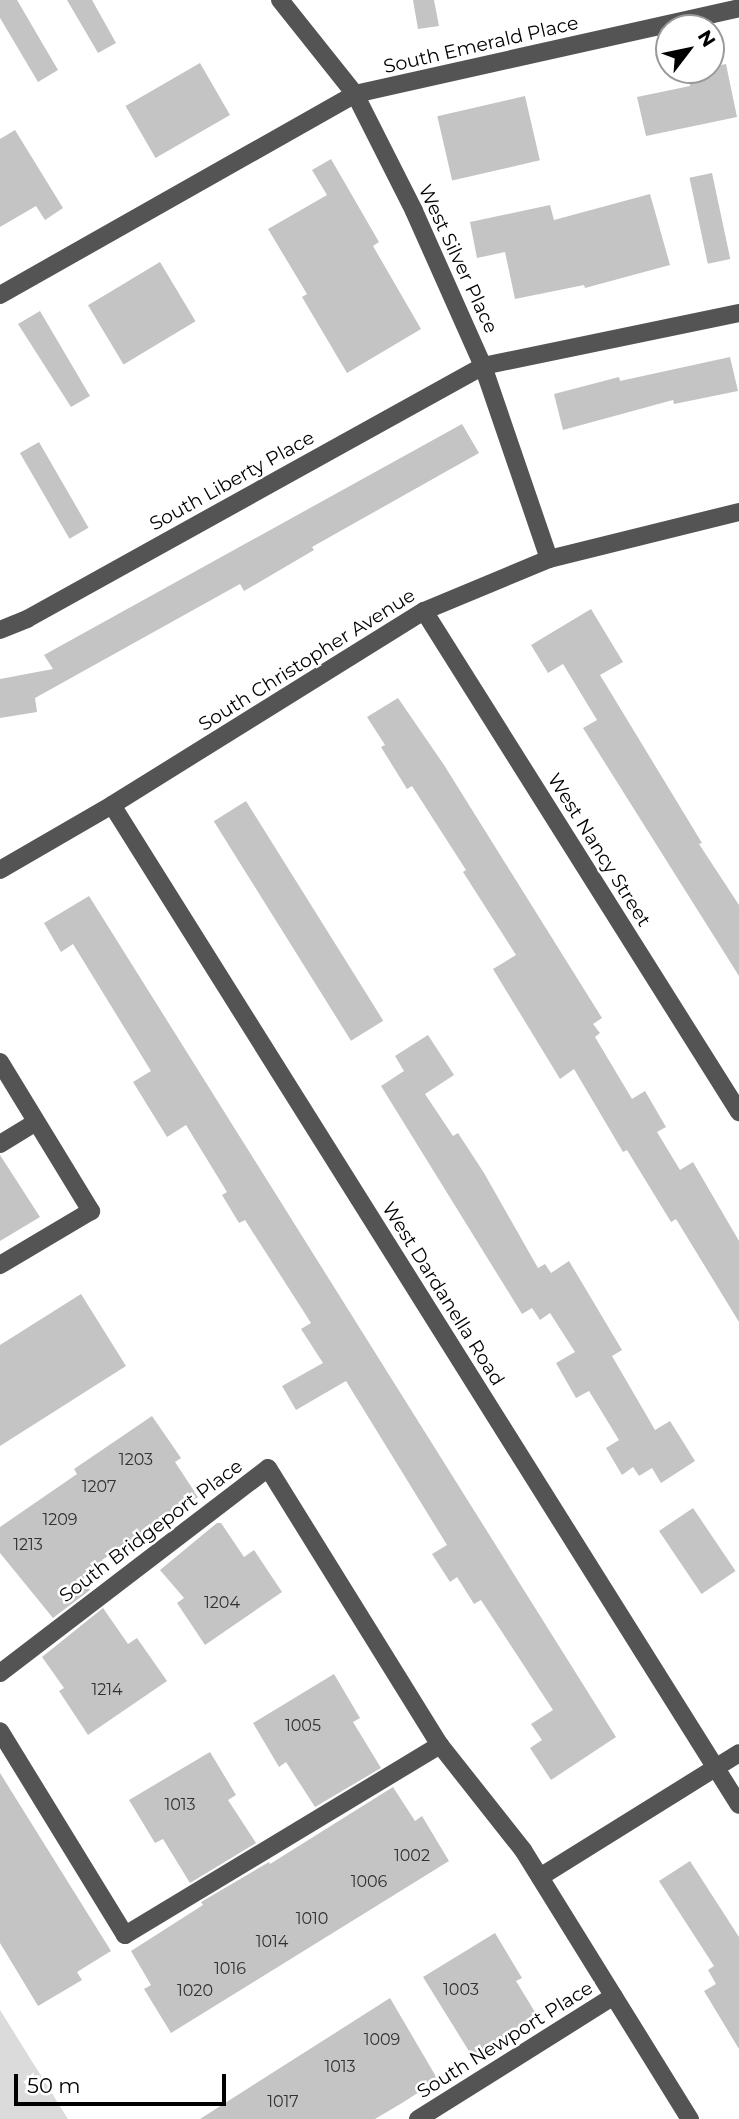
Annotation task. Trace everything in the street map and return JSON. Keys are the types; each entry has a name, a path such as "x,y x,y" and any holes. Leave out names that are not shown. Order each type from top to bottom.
{"street":[{"name":"West Silver Place","path":"280,0 355,94 414,211 484,366 549,559"},
{"name":"South Emerald Place","path":"355,94 739,8"},
{"path":"0,295 355,94"},
{"name":"South Liberty Place","path":"0,630 27,619 484,366 739,313"},
{"name":"South Christopher Avenue","path":"0,870 112,805 424,611 549,559 739,512"},
{"name":"West Nancy Street","path":"424,611 739,1112"},
{"name":"West Dardanella Road","path":"112,805 739,1805"},
{"path":"0,1062 91,1211 0,1265"},
{"path":"0,1144 36,1122"},
{"name":"South Bridgeport Place","path":"0,1673 268,1468 440,1745 494,1811 540,1877"},
{"path":"0,1731 125,1935 440,1745"},
{"path":"540,1877 739,1754"},
{"name":"South Newport Place","path":"540,1877 690,2119"},
{"name":"South Newport Place","path":"418,2119 614,1996"}],"shaded area":[{"path":"0,2010 68,2119 0,2119"}],"building":[{"path":"0,0 17,0 58,70 38,82 0,18"},
{"path":"67,0 92,0 116,43 98,53"},
{"path":"413,0 434,0 439,26 418,29"},
{"path":"200,63 230,115 156,158 126,106"},
{"path":"725,64 737,117 646,136 637,97 690,84 725,84"},
{"path":"525,96 540,160 452,181 437,116"},
{"path":"15,130 63,208 45,220 36,206 0,227 0,139"},
{"path":"331,159 379,242 373,246 421,329 347,373 302,297 307,294 268,229 327,195 312,170"},
{"path":"712,173 730,259 708,264 690,178"},
{"path":"650,194 670,265 585,288 584,285 515,299 505,252 477,258 470,222 550,205 554,220"},
{"path":"160,262 196,321 124,364 88,305"},
{"path":"40,311 90,396 71,407 18,324"},
{"path":"730,357 738,391 674,404 673,400 563,430 554,394 619,377 620,381"},
{"path":"462,424 479,453 312,547 314,550 244,591 240,584 35,698 37,712 0,718 0,679 53,669 44,655"},
{"path":"39,442 88,528 69,539 20,453"},
{"path":"591,609 623,662 600,675 702,843 699,844 739,905 739,976 583,728 597,720 563,664 548,673 531,645"},
{"path":"398,698 444,765 602,1018 593,1024 600,1033 595,1037 632,1099 645,1091 666,1127 657,1132 680,1170 693,1162 739,1241 739,1322 676,1219 671,1222 627,1150 623,1152 574,1069 560,1079 493,969 516,955 412,786 407,789 381,747 385,745 367,717"},
{"path":"246,801 383,1021 351,1041 214,821"},
{"path":"89,896 616,1737 551,1780 530,1748 542,1740 531,1724 553,1710 481,1600 474,1604 457,1577 450,1582 432,1554 447,1545 346,1381 296,1410 282,1386 323,1363 301,1329 311,1323 245,1220 239,1223 222,1195 227,1192 186,1125 167,1137 133,1082 151,1071 73,944 61,952 44,923"},
{"path":"428,1035 454,1075 425,1094 453,1136 458,1133 484,1173 538,1268 545,1264 551,1273 569,1261 622,1350 612,1356 655,1430 670,1421 695,1461 661,1483 652,1468 639,1476 633,1467 622,1475 606,1448 619,1440 589,1391 576,1398 556,1363 575,1352 550,1313 540,1320 532,1308 522,1314 381,1086 404,1071 395,1056"},
{"path":"0,1155 40,1217 0,1241"},
{"path":"81,1294 126,1366 0,1446 0,1345"},
{"path":"152,1416 181,1458 175,1462 198,1497 102,1560 104,1564 83,1579 90,1590 53,1618 0,1553 0,1527 77,1474 74,1469"},
{"path":"693,1508 735,1571 702,1594 659,1531"},
{"path":"217,1523 221,1523 244,1557 254,1550 282,1592 205,1645 177,1603 184,1598 160,1570"},
{"path":"103,1608 128,1644 137,1638 167,1681 88,1735 59,1691 64,1688 42,1657"},
{"path":"334,1674 360,1718 353,1722 381,1768 315,1807 286,1762 279,1767 253,1723"},
{"path":"210,1752 236,1795 228,1800 256,1843 190,1883 163,1839 155,1843 129,1800"},
{"path":"0,1773 111,1951 77,1972 82,1980 38,2006 0,1943"},
{"path":"393,1787 415,1821 422,1816 449,1861 171,2033 144,1989 151,1985 131,1951 203,1905 201,1902 269,1862 270,1864"},
{"path":"690,1861 739,1937 739,2049 704,1991 716,1984 708,1970 714,1966 659,1881"},
{"path":"495,1933 522,1978 516,1981 538,2017 472,2056 423,1977"},
{"path":"390,1998 438,2080 402,2103 375,2119 200,2119"}]}
